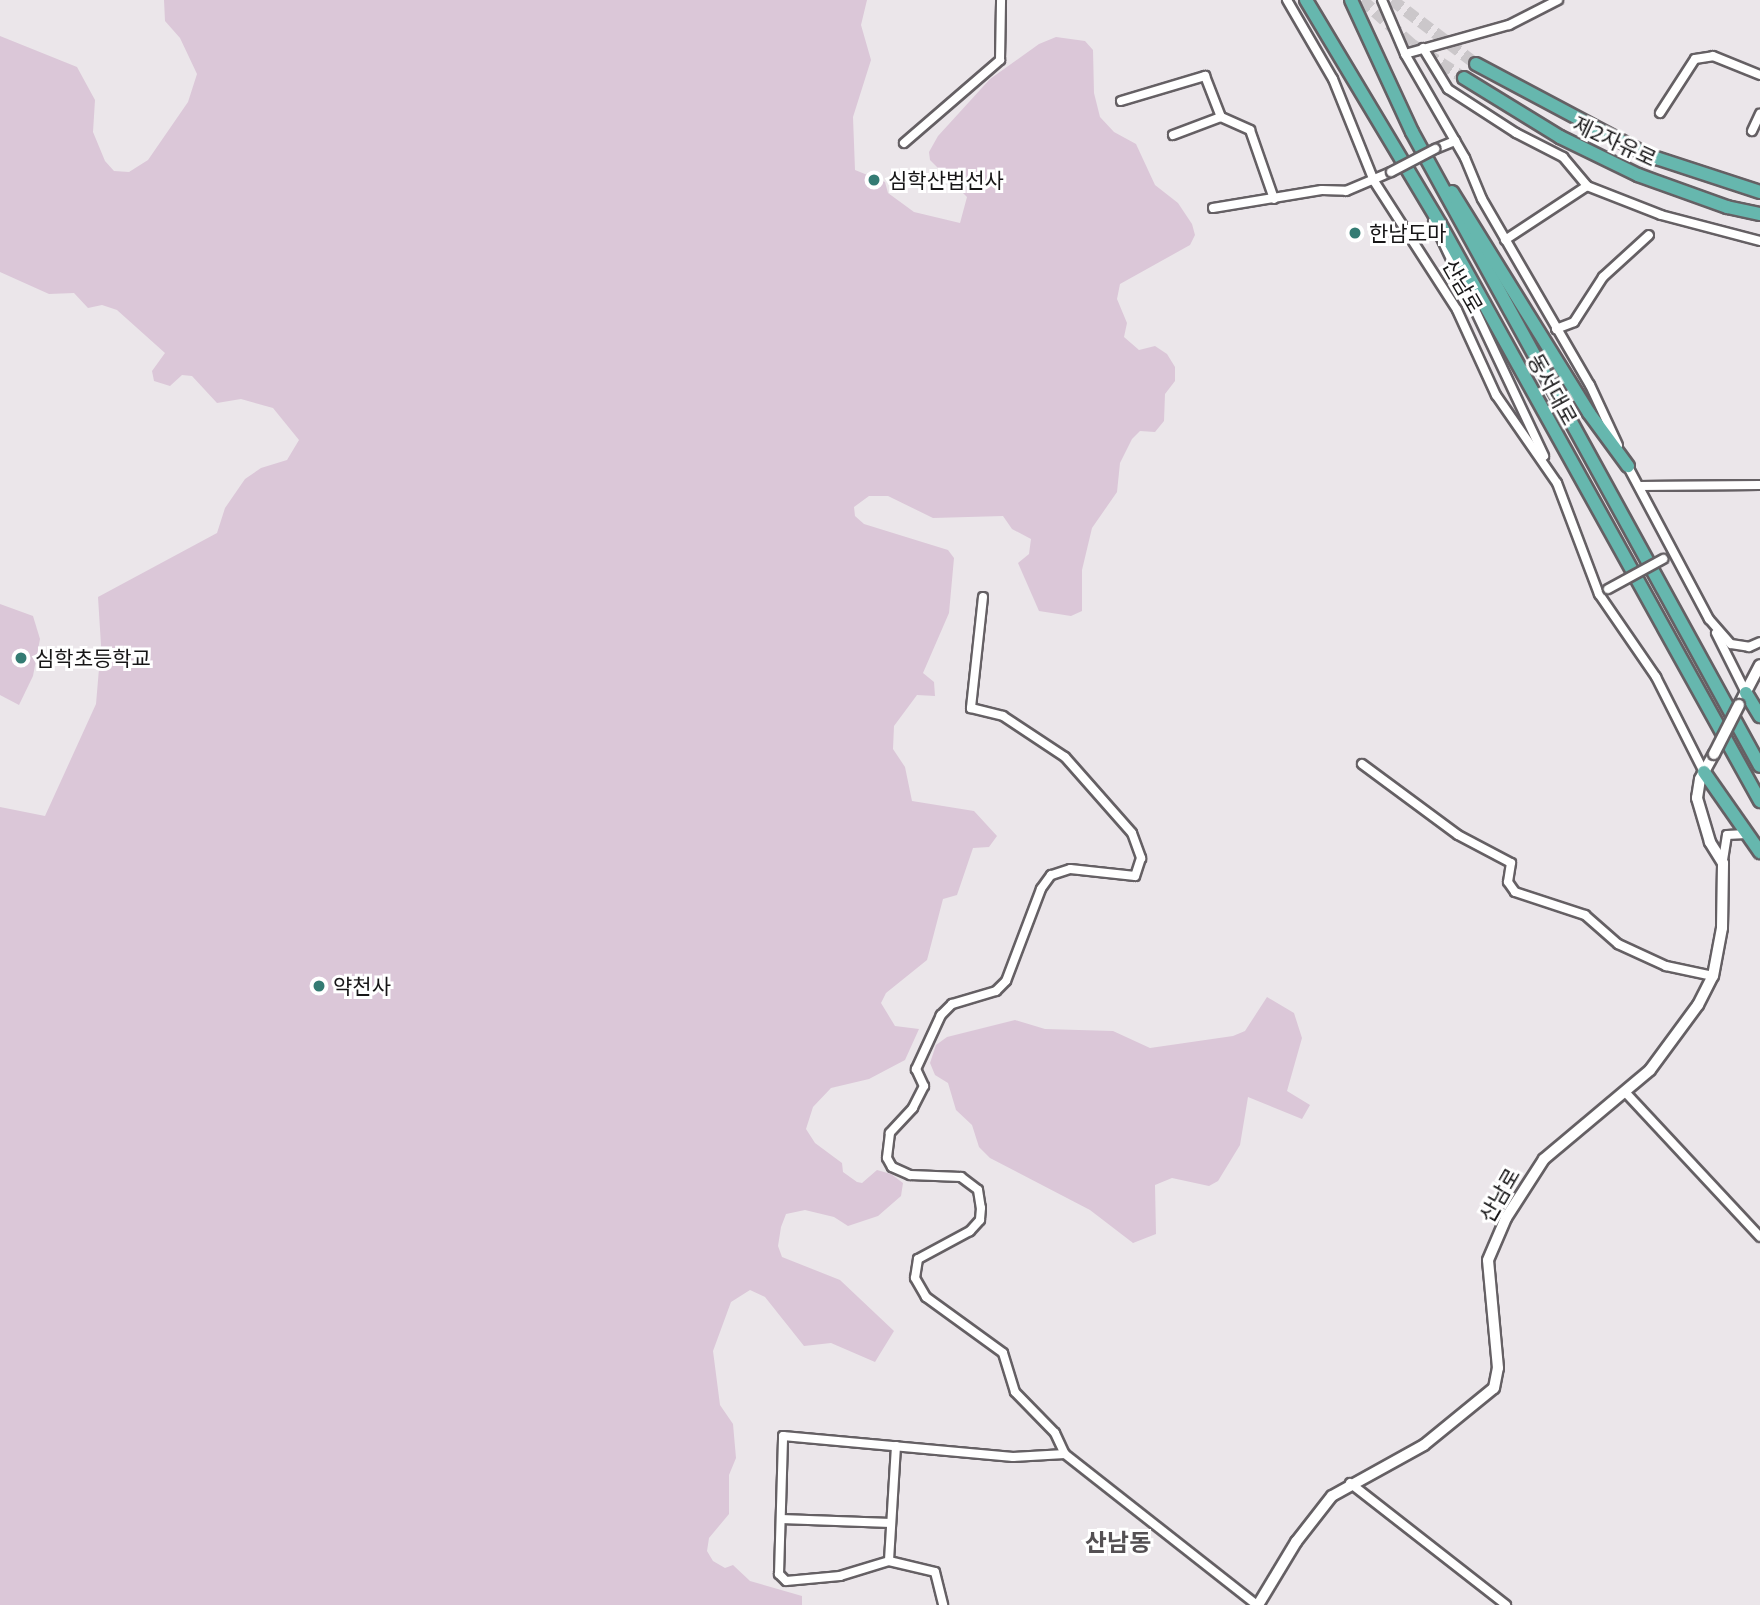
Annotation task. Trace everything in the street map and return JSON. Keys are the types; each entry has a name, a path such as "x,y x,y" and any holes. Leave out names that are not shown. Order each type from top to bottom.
{"highway":[{"name":"동서대로","path":"1306,0 1419,190 1760,801"},
{"name":"동서대로","path":"1351,0 1375,60 1432,168 1760,766"},
{"name":"제2자유로","path":"1476,64 1647,155 1760,191"},
{"name":"제2자유로","path":"1464,78 1560,136 1638,175 1727,207 1760,214"},
{"path":"1432,168 1460,201 1532,325 1628,466"},
{"path":"1746,693 1760,716"},
{"path":"1704,772 1760,852"}],"street":[{"path":"904,143 1000,60 1001,0"},
{"name":"산남로","path":"1287,0 1333,79 1374,181 1457,310 1496,396 1557,482 1599,594 1656,677 1704,772"},
{"path":"1382,0 1405,54 1455,141 1505,240 1590,386 1628,466 1746,693"},
{"path":"1405,54 1509,25 1558,0"},
{"path":"1423,48 1448,89 1516,133 1563,156 1587,186 1661,215 1760,241"},
{"path":"1660,113 1695,59 1713,56 1760,75"},
{"path":"1121,101 1205,76 1221,117 1250,130 1274,199"},
{"path":"1752,131 1760,114"},
{"path":"1173,135 1221,117"},
{"path":"1213,208 1322,190 1346,191 1374,181 1455,141"},
{"path":"1505,240 1587,186"},
{"path":"1419,190 1455,273 1557,482"},
{"path":"1556,329 1574,322 1603,277 1649,235"},
{"path":"1639,486 1760,485"},
{"path":"1599,594 1663,559 1676,555"},
{"path":"983,597 971,708 1003,716 1065,757 1132,833 1141,858 1140,870 1135,876 1124,877 1070,869 1051,874 1041,889 1006,981 996,991 952,1004 941,1015 916,1069 924,1086 913,1108 890,1133 887,1158 899,1172 961,1177 978,1190 980,1220 970,1231 918,1259 915,1278 926,1297 1003,1353 1015,1392 1055,1433 1065,1454 1258,1605"},
{"path":"1709,619 1731,644 1749,647 1760,642"},
{"name":"산남로","path":"1258,1605 1317,1511 1350,1483 1424,1445 1494,1388 1498,1368 1488,1275 1491,1249 1544,1159 1581,1124 1650,1070 1698,1005 1713,976 1722,928 1723,863 1700,815 1697,798 1704,772 1760,665"},
{"path":"1362,764 1458,835 1511,863 1508,882 1515,892 1585,915 1619,944 1666,966 1713,976"},
{"path":"1723,863 1727,835 1748,834"},
{"path":"1625,1092 1760,1237"},
{"path":"943,1605 935,1572 889,1561 840,1576 786,1581 779,1574 783,1436 1013,1457 1065,1454"},
{"path":"889,1561 897,1446"},
{"path":"1350,1483 1506,1605"},
{"path":"780,1519 891,1523"}],"shaded area":[{"path":"164,0 867,0 861,25 871,60 853,117 855,170 885,182 888,193 914,212 960,223 967,197 930,160 929,152 938,136 990,79 1039,44 1056,37 1085,41 1093,50 1094,93 1100,117 1114,132 1136,144 1155,185 1178,203 1192,224 1195,235 1190,245 1120,284 1117,299 1127,323 1124,337 1139,350 1155,346 1167,354 1175,367 1175,381 1165,394 1164,421 1155,432 1140,431 1132,439 1120,463 1117,492 1092,528 1082,570 1082,611 1071,616 1039,611 1018,563 1029,554 1031,539 1012,529 1003,516 933,518 888,496 869,496 854,507 855,516 864,524 948,550 954,558 949,613 923,673 934,682 935,696 917,695 894,726 893,749 905,767 912,801 974,811 997,836 989,847 973,848 957,895 943,899 927,960 886,993 881,1003 895,1026 919,1029 905,1060 869,1079 831,1088 813,1107 806,1129 815,1143 842,1163 843,1172 857,1182 862,1183 877,1170 891,1174 903,1183 901,1196 878,1216 848,1226 834,1217 805,1210 786,1214 781,1227 778,1246 782,1257 840,1280 894,1331 875,1362 831,1343 804,1346 765,1297 750,1290 731,1302 713,1351 720,1405 733,1424 736,1458 729,1475 729,1514 709,1538 707,1551 713,1561 725,1568 733,1565 750,1581 802,1596 802,1605 0,1605 0,807 45,816 96,704 101,645 98,597 217,533 225,508 245,479 261,468 287,460 299,440 273,408 241,399 217,403 192,376 182,375 170,386 154,381 152,371 165,353 117,310 102,305 88,308 74,293 49,294 0,272 0,36 77,67 95,100 93,132 105,161 114,171 129,172 148,160 188,102 197,74 180,38 165,21"},
{"name":"심학초등학교","path":"0,604 33,616 40,639 33,676 19,705 0,695"},
{"path":"1267,997 1294,1013 1302,1038 1287,1091 1310,1105 1302,1119 1248,1097 1240,1145 1218,1181 1209,1186 1172,1178 1155,1185 1156,1234 1133,1243 1090,1210 990,1158 979,1147 972,1125 956,1110 948,1083 935,1075 930,1063 936,1045 947,1037 1015,1020 1045,1029 1113,1031 1150,1048 1233,1036 1245,1031"}],"tunnel":[{"path":"1362,0 1411,44 1464,78"},
{"path":"1392,0 1476,64"}],"place":[{"name":"심학산법선사","path":"874,180"},
{"name":"한남도마","path":"1355,233"},
{"name":"심학초등학교","path":"21,658"},
{"name":"약천사","path":"319,986"}],"district":[{"name":"산남동","path":"1118,1542"}]}
